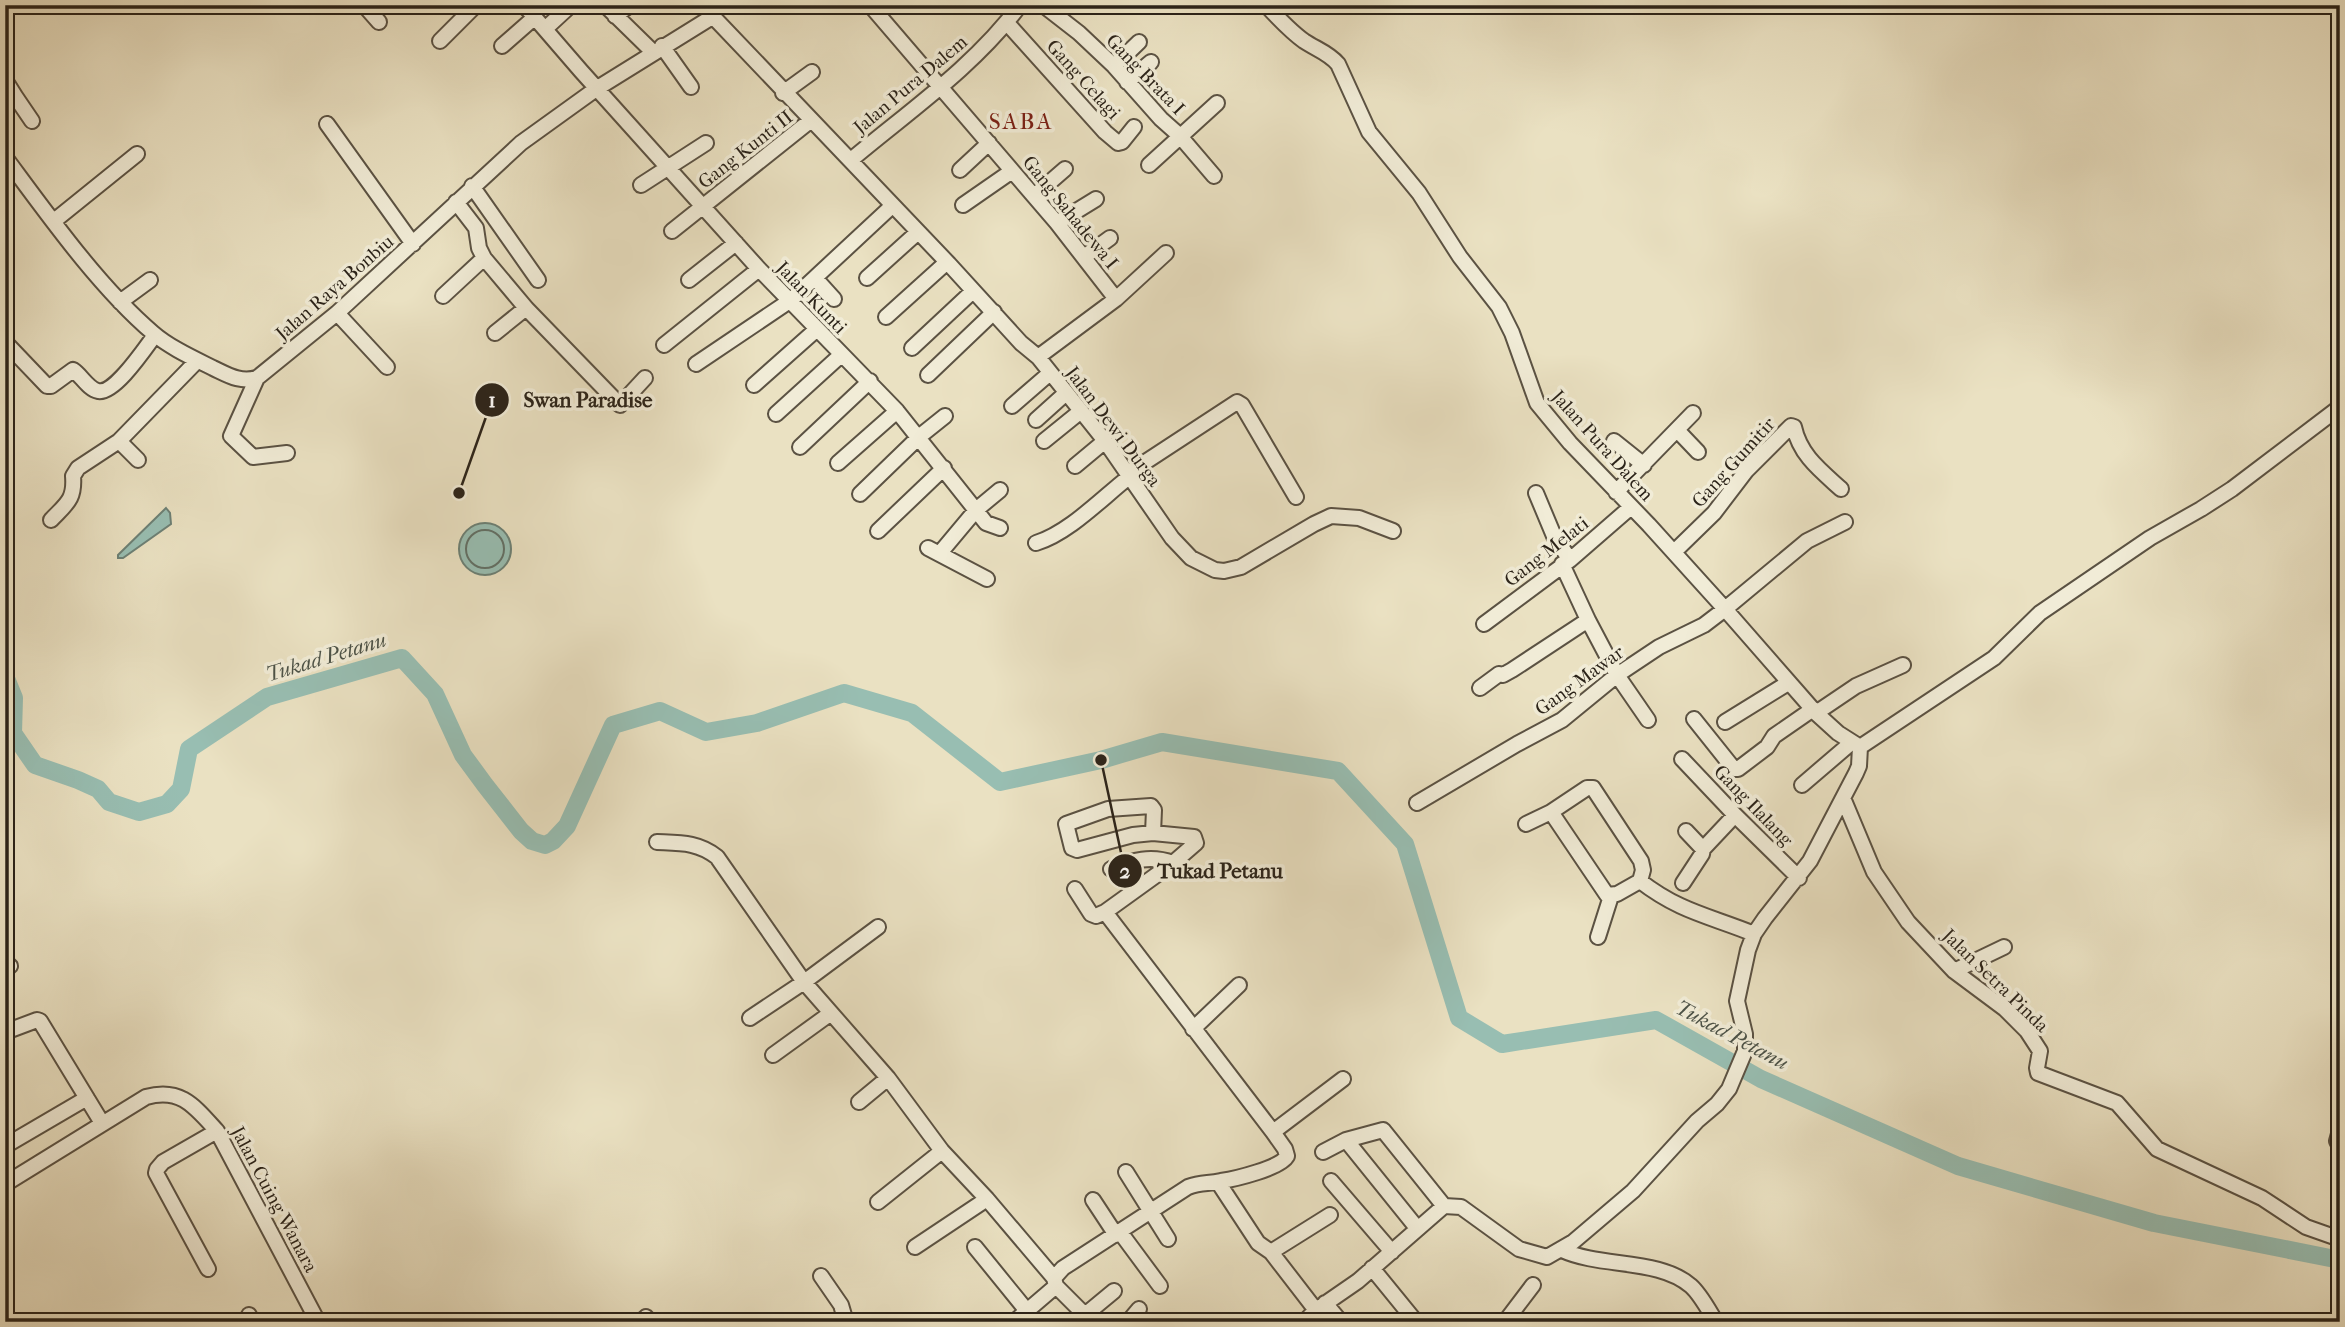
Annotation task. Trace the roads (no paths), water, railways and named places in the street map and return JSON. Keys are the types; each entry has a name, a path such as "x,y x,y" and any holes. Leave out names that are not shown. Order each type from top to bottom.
{"street":[{"path":"364,5 379,22"},
{"path":"440,41 476,5"},
{"name":"Jalan Kunti","path":"524,5 759,269 841,355 870,381 920,436 986,523 1000,528"},
{"path":"502,46 571,5"},
{"path":"610,10 630,5"},
{"name":"Gang Sahadewa I","path":"870,5 1057,223 1116,299"},
{"name":"Jalan Pura Dalem","path":"850,160 941,85 1007,23 1020,5"},
{"name":"Gang Brata I","path":"1043,5 1079,33 1114,66 1214,176"},
{"name":"Jalan Pura Dalem","path":"1266,5 1293,33 1330,55 1338,64 1369,132 1419,192 1460,257 1499,307 1512,333 1537,403 1674,552 1788,683 1815,711 1856,745"},
{"name":"Jalan Raya Bonbiu","path":"257,378 337,313 521,143 657,49 706,9"},
{"name":"Jalan Dewi Durga","path":"706,9 783,93 1038,358 1105,441 1183,550 1202,565 1223,571 1241,568 1331,516 1359,518 1393,531"},
{"path":"610,10 657,49 691,87"},
{"name":"Gang Celagi","path":"1007,23 1117,142 1122,142 1134,127"},
{"path":"1114,66 1139,42"},
{"path":"1127,82 1151,62"},
{"path":"783,93 812,72"},
{"path":"5,80 10,99 32,121"},
{"path":"1149,165 1217,103"},
{"name":"Gang Kunti II","path":"672,231 810,121"},
{"path":"327,124 414,244"},
{"path":"641,185 706,143"},
{"path":"960,170 989,143"},
{"path":"54,221 137,154"},
{"path":"5,157 120,302 155,335 197,360 239,380 257,378"},
{"path":"1034,196 1065,169"},
{"path":"963,205 1012,171"},
{"path":"472,186 538,280"},
{"path":"1057,223 1096,199"},
{"path":"456,202 476,228 484,258 526,308 620,405 645,377"},
{"path":"696,364 791,300 892,206"},
{"path":"867,278 918,232"},
{"path":"1084,257 1110,238"},
{"path":"689,280 736,243"},
{"path":"1038,358 1116,299 1166,253"},
{"path":"443,296 484,258"},
{"path":"886,317 947,262"},
{"path":"664,345 759,269"},
{"path":"815,278 834,299"},
{"path":"120,302 150,280"},
{"path":"912,348 973,291"},
{"path":"495,333 526,308"},
{"path":"928,376 994,312"},
{"path":"337,313 387,367"},
{"path":"754,385 817,329"},
{"path":"5,342 47,386 73,370 94,390 103,391 124,375 155,335"},
{"path":"776,414 841,355"},
{"path":"51,520 71,500 74,488 72,476 78,468 119,441 197,360"},
{"path":"1012,406 1050,373"},
{"path":"257,378 231,436 253,457 286,453"},
{"path":"800,447 870,381"},
{"path":"1036,420 1066,393"},
{"path":"1036,543 1071,524 1128,475 1237,402 1242,405 1296,497"},
{"path":"1802,785 1856,745 1994,658 2040,613 2150,538 2232,489 2340,407"},
{"path":"838,463 897,411"},
{"path":"1044,442 1081,411"},
{"path":"1616,492 1693,412"},
{"path":"860,494 920,436 945,416"},
{"name":"Gang Gumitir","path":"1674,552 1714,513 1746,471 1791,426 1794,426 1800,447 1841,489"},
{"path":"1678,430 1698,452"},
{"path":"119,441 138,460"},
{"path":"1075,466 1105,441"},
{"path":"1614,441 1644,465"},
{"path":"878,531 944,468"},
{"path":"987,579 934,551 1000,489"},
{"path":"1536,492 1588,620 1617,675 1648,720"},
{"name":"Gang Melati","path":"1484,624 1566,562 1631,508"},
{"name":"Gang Mawar","path":"1418,803 1562,720 1617,675 1659,647 1704,625 1807,541 1844,522"},
{"path":"1480,688 1588,620"},
{"path":"1694,719 1734,769 1738,769 1767,747 1774,736 1856,686 1903,665"},
{"path":"1726,722 1788,683"},
{"path":"1322,1152 1346,1140 1377,1131 1385,1132 1444,1206 1461,1208 1519,1249 1547,1258 1562,1250 1633,1191 1729,1089 1745,1051 1745,1034 1737,1001 1744,964 1754,934 1810,861 1859,766 1856,745"},
{"name":"Gang Ilalang","path":"1682,759 1798,878"},
{"path":"1526,824 1551,812 1587,788 1595,790 1641,860 1643,870 1640,881 1611,896 1598,937"},
{"name":"Jalan Setra Pinda","path":"1843,798 1874,872 1908,922 1954,971 2005,1010 2027,1031 2040,1051 2038,1073 2117,1102 2157,1150 2262,1198 2306,1227 2340,1239"},
{"path":"1075,890 1091,914 1096,916 1173,863 1196,843 1195,838 1153,832 1122,837 1077,850 1072,848 1065,825 1068,822 1108,809 1152,806 1153,832"},
{"path":"1551,812 1602,890 1611,896"},
{"path":"1683,883 1703,849 1735,815"},
{"path":"1686,831 1703,849"},
{"path":"657,842 689,843 705,848 717,857 804,982 888,1078 942,1151 987,1199 1088,1318 1114,1291"},
{"path":"1111,869 1130,861 1150,858 1173,863"},
{"path":"1640,881 1668,902 1685,910 1754,934"},
{"path":"1014,1322 1055,1282 1063,1268 1151,1209 1188,1187 1207,1181 1218,1182 1284,1162 1287,1153 1105,912"},
{"path":"750,1018 878,927"},
{"path":"1954,971 2004,947"},
{"path":"1193,1029 1239,985"},
{"path":"773,1055 831,1013"},
{"path":"5,1032 35,1020 40,1021 102,1123"},
{"path":"859,1102 888,1078"},
{"path":"1273,1132 1343,1079"},
{"name":"Jalan Cuing Wanara","path":"5,1184 146,1097 167,1093 188,1102 217,1131 318,1322"},
{"path":"5,1146 87,1098"},
{"path":"2340,1130 2337,1141 2340,1147"},
{"path":"208,1269 156,1173 163,1162 217,1131"},
{"path":"1346,1140 1417,1228"},
{"path":"878,1202 942,1151"},
{"path":"1126,1172 1168,1239"},
{"path":"1332,1181 1392,1252"},
{"path":"1218,1182 1258,1243 1271,1252 1322,1312 1340,1322"},
{"path":"915,1247 987,1199"},
{"path":"1093,1200 1160,1286"},
{"path":"1304,1322 1322,1312 1444,1206"},
{"path":"1271,1252 1330,1215"},
{"path":"975,1247 1027,1311"},
{"path":"1562,1250 1587,1259 1658,1271 1678,1278 1695,1290 1716,1322"},
{"path":"1372,1268 1416,1322"},
{"path":"821,1276 841,1305 846,1322"},
{"path":"1506,1322 1533,1285"},
{"path":"1128,1322 1139,1309"}],"water":[{"path":"166,508 170,513 171,524 123,558 118,558 118,555"},
{"path":"485,523 495,525 503,531 509,539 509,559 503,567 495,573 485,575 475,573 467,567 461,559 459,549 461,539 467,531 475,525"}],"waterway":[{"name":"Tukad Petanu","path":"5,676 14,698 13,733 35,765 98,789 109,802 139,812 167,804 181,789 189,749 267,697 402,658 435,694 463,755 485,785 521,831 532,841 545,845 553,841 567,826 613,725 660,711 706,732 757,723 844,693 912,713 1000,782 1101,760 1162,742 1338,771 1405,844 1459,1018 1502,1044 1656,1020 1761,1079 1958,1166 2154,1223 2340,1260"}],"place":[{"name":"Swan Paradise","path":"459,493"},
{"name":"Tukad Petanu","path":"1101,760"}],"district":[{"name":"SABA","path":"1021,121"}]}
